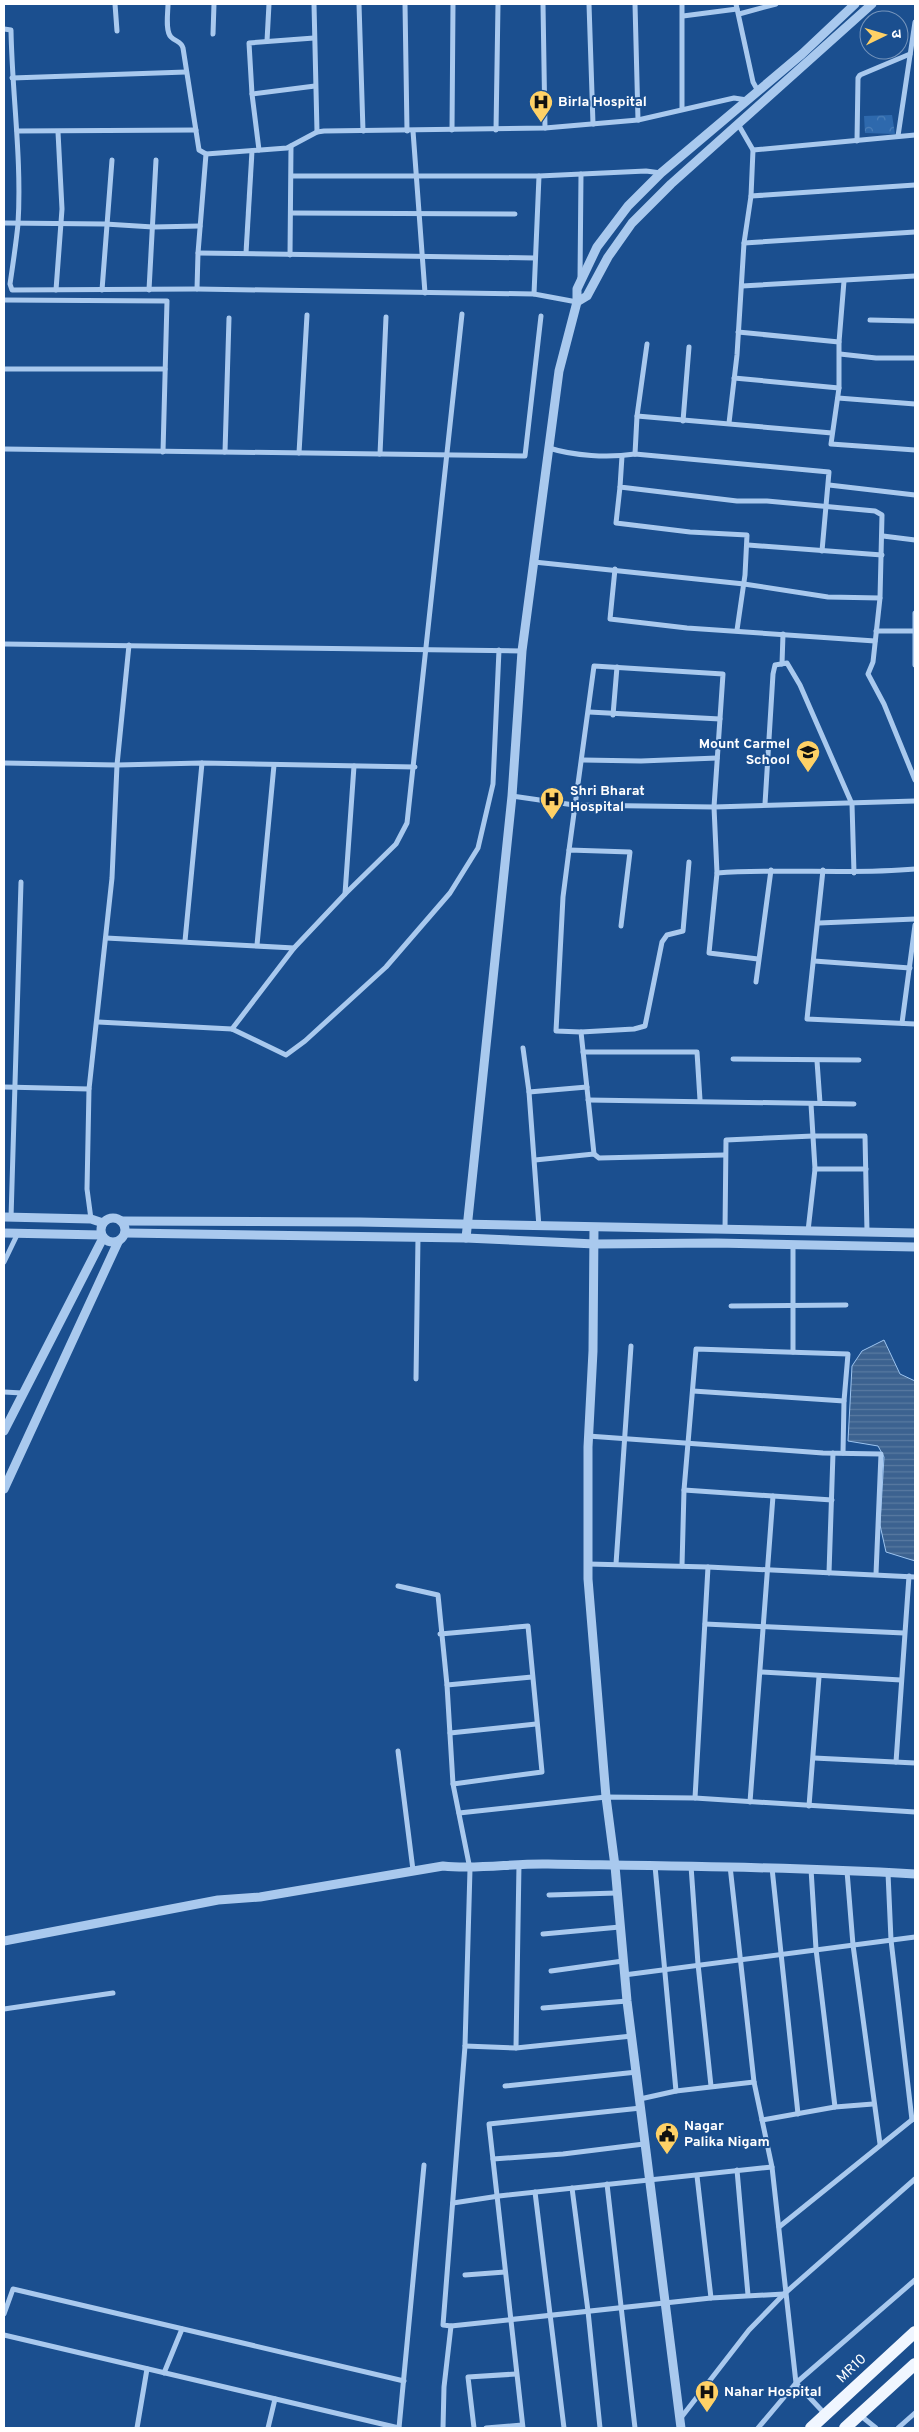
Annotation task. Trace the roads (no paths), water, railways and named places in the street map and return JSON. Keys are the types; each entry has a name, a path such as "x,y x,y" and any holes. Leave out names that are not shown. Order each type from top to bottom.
{"main road":[{"name":"MR10","path":"811,2428 915,2332"},
{"path":"845,2428 858,2414 915,2364"}],"street":[{"path":"115,4 117,31"},
{"path":"168,4 169,33 182,45 199,150 206,154 291,146 316,132 545,128 638,120 682,108 734,98 747,100"},
{"path":"213,34 214,4"},
{"path":"267,40 269,4"},
{"path":"314,4 316,132"},
{"path":"359,4 363,131"},
{"path":"404,4 410,131 425,293"},
{"path":"452,130 453,4"},
{"path":"496,130 498,4"},
{"path":"543,4 545,128"},
{"path":"589,4 594,124"},
{"path":"635,4 638,120"},
{"path":"682,4 682,108"},
{"path":"683,16 776,4"},
{"path":"466,1238 512,796 522,651 559,371 577,302 577,289 580,279 597,247 612,225 660,173 747,100 856,4"},
{"path":"4,29 11,30 12,78 17,131 18,223 10,288 15,291 197,289 534,294 577,302 587,296 608,257 632,223 671,184 872,4"},
{"path":"737,9 753,82 758,90"},
{"path":"898,136 915,22"},
{"path":"259,150 252,94 249,43 267,40 314,38"},
{"path":"858,141 858,78 860,75 910,54"},
{"path":"12,78 186,72"},
{"path":"252,94 315,86"},
{"path":"729,423 742,286 744,243 751,196 753,150 738,124"},
{"path":"17,131 196,130"},
{"path":"56,290 62,188 58,132"},
{"path":"753,150 915,135"},
{"path":"290,255 291,146"},
{"path":"246,253 252,150"},
{"path":"197,289 206,154"},
{"path":"102,290 105,224 112,160"},
{"path":"149,290 156,160"},
{"path":"292,176 539,176 646,171 660,173"},
{"path":"580,279 581,174"},
{"path":"534,294 539,176"},
{"path":"751,196 915,185"},
{"path":"291,213 515,214"},
{"path":"4,223 105,224 153,227 200,226"},
{"path":"744,243 915,232"},
{"path":"198,253 535,258"},
{"path":"742,286 915,276"},
{"path":"844,281 839,342 839,388 831,444 915,450"},
{"path":"4,300 167,301 163,452"},
{"path":"232,1029 294,948 344,894 396,844 407,823 415,767 462,314"},
{"path":"299,453 306,315"},
{"path":"4,450 525,456 541,316"},
{"path":"380,454 386,317"},
{"path":"225,452 229,318"},
{"path":"870,320 915,321"},
{"path":"738,332 839,342"},
{"path":"635,454 637,416 647,344"},
{"path":"683,421 689,347"},
{"path":"840,354 876,358 915,358"},
{"path":"4,369 165,368"},
{"path":"734,378 839,388"},
{"path":"838,398 915,404"},
{"path":"637,416 832,432"},
{"path":"549,448 560,452 622,456 635,454 829,472 822,551"},
{"path":"622,456 616,522 690,532 748,535 744,584 737,630"},
{"path":"829,486 915,495"},
{"path":"620,487 737,501 767,500 875,511 882,515 883,536 880,598 873,662 868,674 884,704 915,780"},
{"path":"883,536 915,540"},
{"path":"748,545 882,555"},
{"path":"534,562 616,569 744,584 828,597 880,598"},
{"path":"616,569 610,619 687,628 737,630 741,632 783,634 822,639 874,641"},
{"path":"915,614 915,665"},
{"path":"876,631 915,631"},
{"path":"782,664 783,634"},
{"path":"4,644 522,651"},
{"path":"91,1219 87,1188 89,1089 98,1022 112,878 117,765 129,646"},
{"path":"98,1022 232,1029 286,1055 305,1042 386,966 450,893 478,848 493,784 499,650"},
{"path":"765,804 773,674 775,665 787,663 800,685 852,804 854,873"},
{"path":"688,862 683,931 667,936 662,942 645,1026 634,1029 581,1032 556,1031 563,897 574,804 583,760 594,666 723,674 714,807 717,873 709,953 758,959"},
{"path":"613,714 617,667"},
{"path":"589,712 720,719"},
{"path":"583,760 641,761 718,758"},
{"path":"4,763 117,765 202,763 415,767"},
{"path":"184,941 202,763"},
{"path":"257,945 274,765"},
{"path":"344,894 354,766"},
{"path":"512,796 574,804 714,807 915,801"},
{"path":"569,850 630,852 621,926"},
{"path":"717,873 771,870 823,870 854,873 915,869"},
{"path":"756,982 771,870"},
{"path":"823,870 807,1019 915,1024"},
{"path":"21,882 15,1087 8,1218 91,1219 103,1223 114,1218 121,1221 915,1232"},
{"path":"818,923 915,919"},
{"path":"902,1023 915,925"},
{"path":"106,938 294,948"},
{"path":"814,961 910,968"},
{"path":"581,1032 594,1154"},
{"path":"523,1048 529,1092 540,1227"},
{"path":"583,1052 698,1052 700,1100"},
{"path":"733,1059 859,1060"},
{"path":"817,1061 820,1103"},
{"path":"4,1087 89,1089"},
{"path":"529,1092 587,1087"},
{"path":"588,1100 700,1100 764,1104 854,1104"},
{"path":"808,1231 815,1169 811,1104"},
{"path":"725,1230 724,1143 729,1138 865,1136 867,1232"},
{"path":"535,1160 594,1154 599,1158 724,1155"},
{"path":"815,1169 866,1169"},
{"path":"121,1221 126,1233"},
{"path":"4,1431 102,1236 103,1223"},
{"path":"594,1228 593,1351 588,1436 588,1564 606,1797 615,1866 624,1975 681,2424"},
{"path":"4,1232 102,1236 110,1243 118,1242"},
{"path":"4,1262 18,1233"},
{"path":"4,1488 118,1242 126,1233 466,1238 595,1244 716,1243 793,1246 915,1246"},
{"path":"416,1379 418,1237"},
{"path":"793,1246 793,1352"},
{"path":"731,1306 846,1305"},
{"path":"616,1564 631,1346"},
{"path":"682,1566 684,1490 696,1349 848,1354 844,1401 843,1453"},
{"path":"693,1391 844,1401"},
{"path":"4,1392 22,1392"},
{"path":"588,1436 833,1453 881,1454 876,1574"},
{"path":"829,1573 833,1453"},
{"path":"684,1490 832,1500"},
{"path":"750,1802 773,1496"},
{"path":"588,1564 708,1566 768,1571 915,1577"},
{"path":"695,1798 708,1566"},
{"path":"896,1762 909,1576"},
{"path":"398,1586 438,1595 440,1634 447,1685 453,1784 470,1869 465,2046 443,2325 451,2326 748,2294 784,2294"},
{"path":"705,1624 904,1633"},
{"path":"440,1634 528,1626 542,1772 453,1784"},
{"path":"761,1672 819,1677 901,1680"},
{"path":"447,1685 532,1677"},
{"path":"809,1806 819,1677"},
{"path":"450,1733 536,1724"},
{"path":"398,1751 413,1870"},
{"path":"814,1758 915,1763"},
{"path":"459,1813 606,1797 695,1798 915,1812"},
{"path":"4,1941 218,1900 260,1896 443,1866 470,1869 519,1864 730,1866 915,1874"},
{"path":"516,2048 519,1864"},
{"path":"654,1866 676,2091"},
{"path":"691,1866 698,1964 711,2086"},
{"path":"730,1866 742,1960 754,2082 772,2167 780,2227 784,2294 796,2383 825,2415"},
{"path":"772,1868 798,2114"},
{"path":"810,1869 816,1949 834,2107"},
{"path":"847,1871 853,1945 880,2144"},
{"path":"780,2227 880,2144 914,2119 892,1940 888,1873"},
{"path":"549,1895 617,1893"},
{"path":"543,1934 620,1927"},
{"path":"624,1975 915,1937"},
{"path":"551,1970 623,1961"},
{"path":"4,2009 113,1994"},
{"path":"543,2008 627,2001"},
{"path":"465,2046 516,2048 632,2036"},
{"path":"505,2086 636,2072"},
{"path":"640,2098 711,2086 754,2082"},
{"path":"762,2120 834,2107 874,2104"},
{"path":"486,2428 522,2427 505,2272 499,2196 489,2124 641,2108"},
{"path":"494,2159 563,2154 644,2144"},
{"path":"4,2335 399,2428 424,2165"},
{"path":"453,2203 649,2179 697,2176 772,2167"},
{"path":"737,2170 748,2294"},
{"path":"697,2176 711,2298"},
{"path":"681,2424 749,2330 784,2294 915,2179"},
{"path":"607,2184 635,2428"},
{"path":"572,2188 588,2311 600,2428"},
{"path":"535,2192 564,2428"},
{"path":"464,2275 505,2272"},
{"path":"758,2428 796,2383 915,2280"},
{"path":"4,2314 13,2289 404,2381"},
{"path":"443,2428 444,2387 451,2326"},
{"path":"164,2374 182,2329"},
{"path":"137,2428 147,2370"},
{"path":"474,2428 468,2377 516,2374"},
{"path":"268,2428 275,2399"},
{"path":"898,2428 915,2413"},
{"path":"858,2414 876,2428"}],"place":[{"name":"Birla Hospital","path":"541,123"},
{"name":"Mount Carmel School","path":"808,773"},
{"name":"Shri Bharat Hospital","path":"552,820"},
{"name":"Nagar Palika Nigam","path":"667,2155"},
{"name":"Nahar Hospital","path":"707,2413"}]}
